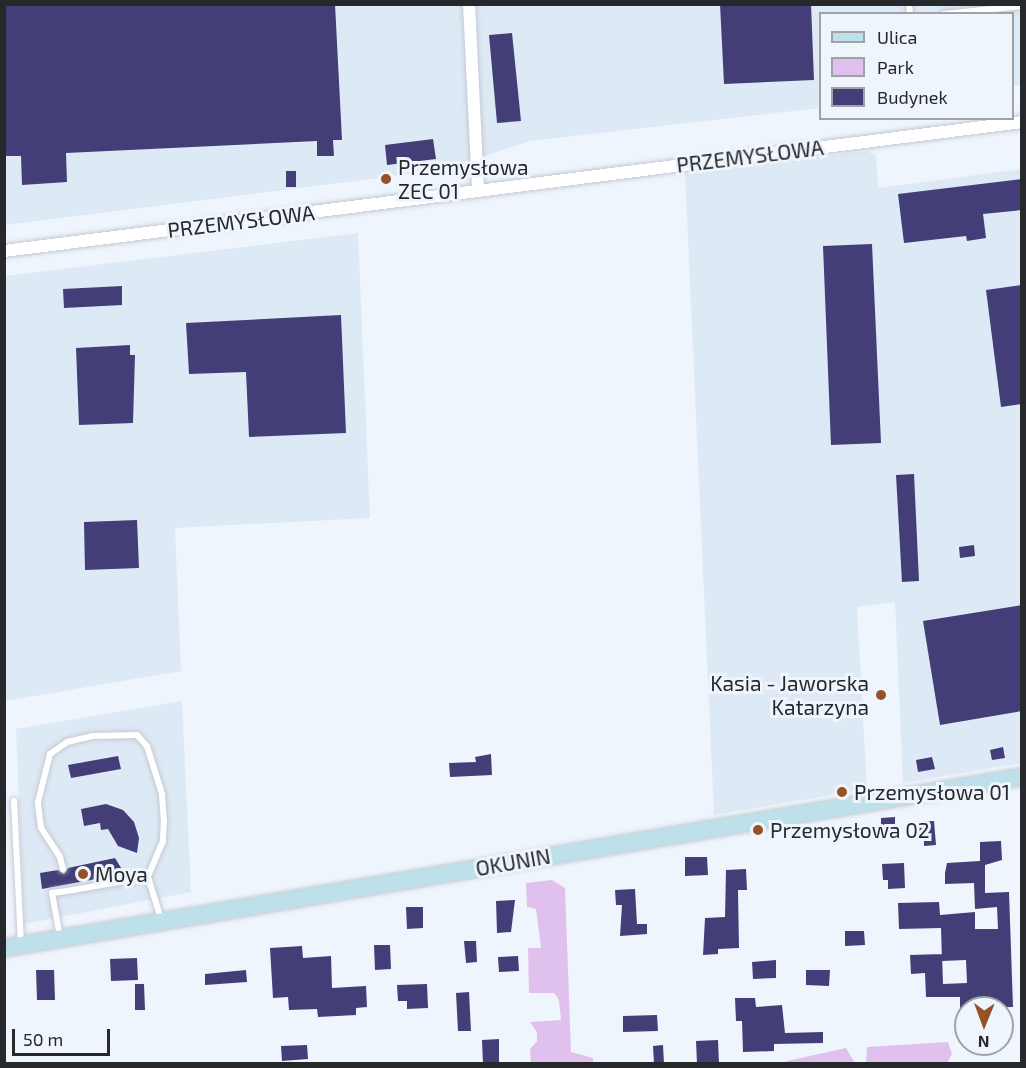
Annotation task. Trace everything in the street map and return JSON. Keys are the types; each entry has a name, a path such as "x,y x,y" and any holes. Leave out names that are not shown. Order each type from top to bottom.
{"main road":[{"name":"OKUNIN","path":"4,948 161,919 1022,777"}],"street":[{"path":"469,4 478,191"},
{"name":"PRZEMYSŁOWA","path":"4,251 1022,122"}],"lane":[{"path":"964,12 1022,6"},
{"path":"63,869 60,856 45,838 40,819 41,777 50,754 67,742 93,736 137,735 147,746 162,794 163,841 148,877 161,919"},
{"path":"14,801 22,944"},
{"path":"60,937 52,893 66,888 148,877"}],"shaded area":[{"path":"4,5 1021,5 1021,85 1014,86 1014,12 819,12 819,108 530,141 442,170 5,225"},
{"path":"868,151 876,156 878,188 1021,169 1021,763 903,783 895,602 857,607 867,789 714,815 685,173"},
{"path":"358,233 370,518 175,528 181,671 5,701 5,276"},
{"path":"182,701 191,892 24,924 16,729"}],"green space":[{"path":"552,880 565,888 571,1052 593,1058 593,1063 531,1063 530,1049 537,1041 537,1032 530,1022 561,1020 559,1000 554,993 529,993 528,948 541,948 536,909 527,907 526,883"},
{"path":"948,1042 952,1054 947,1063 866,1063 867,1047"},
{"path":"846,1048 855,1063 784,1063 787,1061"}],"building":[{"path":"4,4 335,4 342,140 333,140 334,156 317,156 317,141 66,153 67,182 22,185 21,156 4,156"},
{"path":"720,4 811,4 814,80 724,84"},
{"path":"512,33 521,121 497,123 489,35"},
{"path":"433,139 436,159 387,165 385,145"},
{"path":"286,171 296,171 296,187 286,187"},
{"path":"1022,179 1022,210 983,214 986,238 967,241 966,236 904,243 898,194"},
{"path":"872,244 881,443 831,445 823,246"},
{"path":"1022,285 1022,404 1001,407 986,290"},
{"path":"122,286 122,305 64,308 63,289"},
{"path":"341,315 346,433 249,437 246,372 189,374 186,323"},
{"path":"130,345 130,355 135,355 133,423 79,425 76,348"},
{"path":"914,474 919,581 902,582 896,475"},
{"path":"137,520 139,568 85,570 84,522"},
{"path":"974,545 975,556 960,558 959,547"},
{"path":"1022,605 1022,711 940,725 923,621"},
{"path":"1003,747 1005,758 992,760 990,750"},
{"path":"491,754 492,775 450,777 449,763 476,762 475,757"},
{"path":"118,756 121,769 71,778 68,765"},
{"path":"932,757 935,769 918,772 916,760"},
{"path":"106,804 123,810 134,822 139,838 137,853 118,846 108,829 101,830 100,823 84,826 81,809"},
{"path":"895,817 895,828 881,828 881,818"},
{"path":"934,821 936,845 924,846 924,835 918,836 917,822"},
{"path":"1001,841 1002,860 985,865 985,893 1009,892 1013,996 926,997 925,973 911,974 910,955 942,954 941,928 899,929 898,903 939,902 940,915 975,912 975,929 998,929 997,907 975,909 974,883 945,884 945,873 947,863 980,861 980,842","holes":["966,960 967,983 943,984 942,961"]},
{"path":"685,857 707,857 708,875 685,876"},
{"path":"115,858 123,871 118,875 42,889 40,873 58,870 64,874 68,868"},
{"path":"904,863 905,888 888,889 888,880 883,880 882,864"},
{"path":"746,869 747,890 738,890 739,948 718,949 718,954 703,955 705,918 725,917 726,870"},
{"path":"635,889 637,924 647,924 647,934 620,936 622,905 616,905 615,890"},
{"path":"515,900 511,932 497,933 496,901"},
{"path":"406,907 423,907 423,928 407,929"},
{"path":"845,931 864,931 865,945 845,946"},
{"path":"464,941 476,941 477,962 466,963"},
{"path":"374,945 390,945 391,969 375,970"},
{"path":"302,946 303,958 331,956 332,988 366,986 367,1007 356,1008 356,1015 318,1017 317,1009 289,1010 288,997 273,998 270,948"},
{"path":"518,956 519,971 499,972 498,957"},
{"path":"137,958 138,980 111,981 110,959"},
{"path":"776,960 776,978 753,979 752,962"},
{"path":"36,970 54,970 55,1000 37,1000"},
{"path":"246,970 247,982 205,985 205,974"},
{"path":"806,970 830,970 829,986 806,985"},
{"path":"135,984 144,984 145,1010 135,1010"},
{"path":"427,984 428,1008 407,1009 407,1001 398,1001 397,985"},
{"path":"469,992 471,1031 458,1031 456,993"},
{"path":"735,998 755,998 756,1007 782,1005 785,1033 823,1032 823,1043 774,1044 774,1051 743,1052 742,1021 736,1021"},
{"path":"657,1015 658,1031 623,1032 623,1016"},
{"path":"499,1039 499,1064 483,1064 482,1040"},
{"path":"718,1040 719,1064 697,1064 696,1041"},
{"path":"307,1045 308,1059 282,1061 281,1046"},
{"path":"663,1045 664,1064 654,1064 653,1046"}],"place":[{"name":"Przemysłowa ZEC 01","path":"386,179"},
{"name":"Kasia - Jaworska Katarzyna","path":"881,695"},
{"name":"Przemysłowa 01","path":"842,792"},
{"name":"Przemysłowa 02","path":"758,830"},
{"name":"Moya","path":"83,874"}]}
